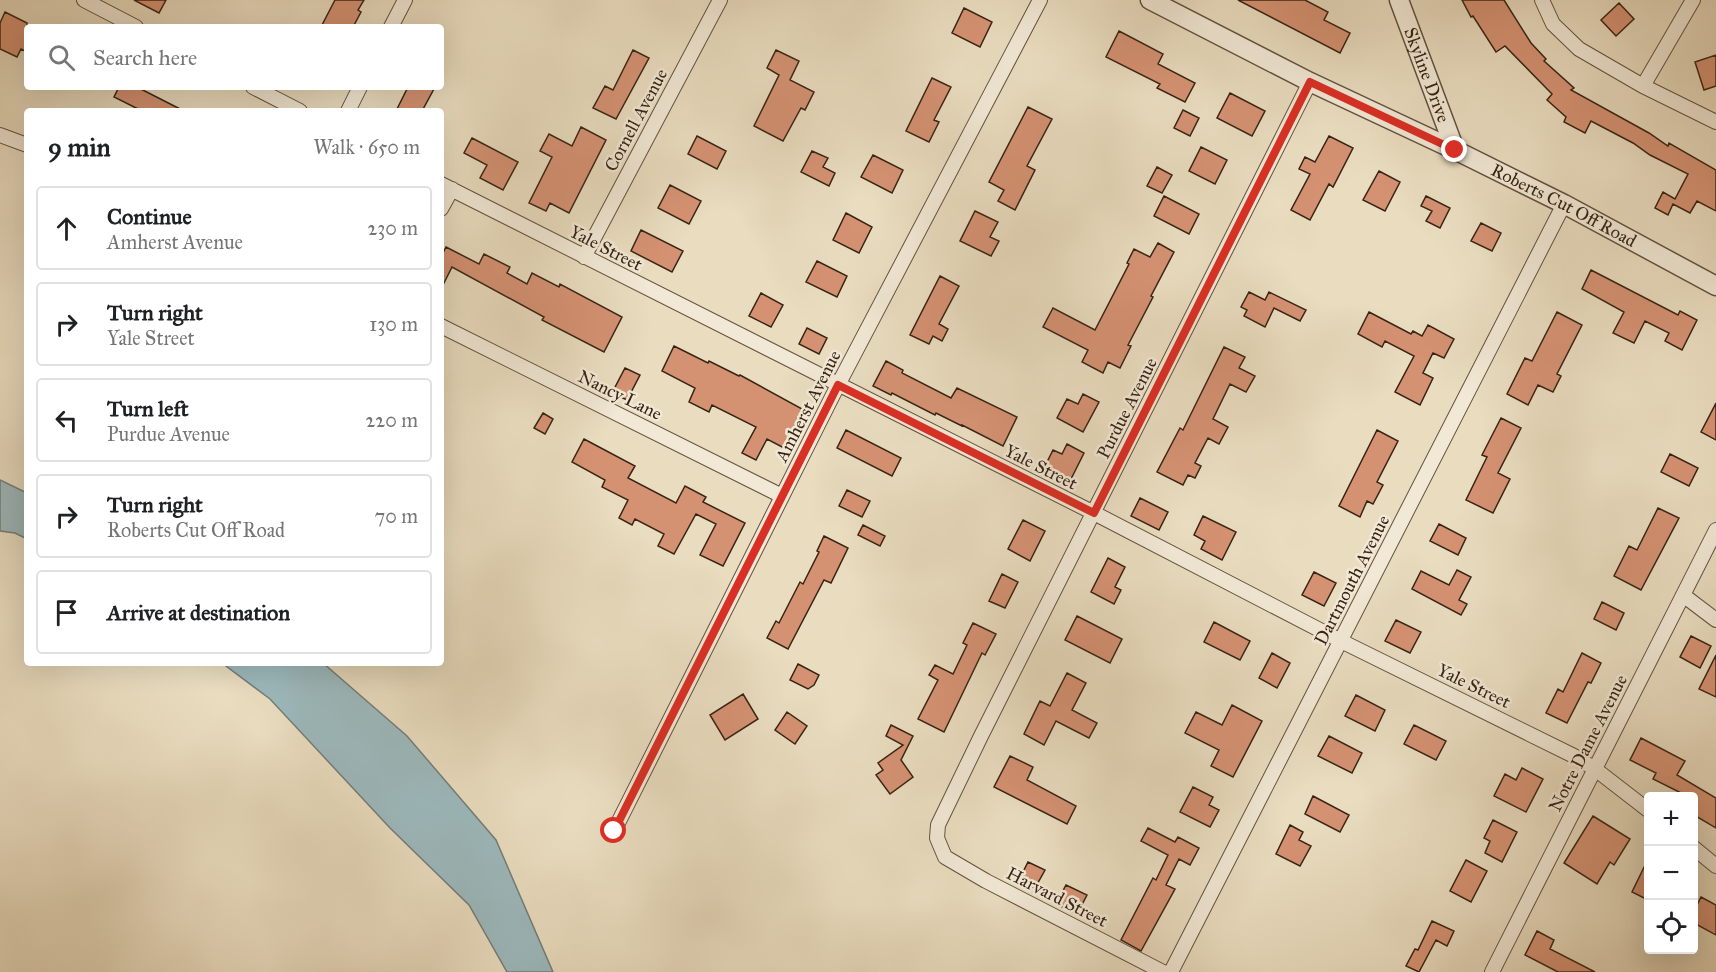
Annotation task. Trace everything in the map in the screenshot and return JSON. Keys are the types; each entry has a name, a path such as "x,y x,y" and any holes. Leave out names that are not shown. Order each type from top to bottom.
{"street":[{"path":"85,0 130,24"},
{"path":"393,24 405,0"},
{"name":"Cornell Avenue","path":"584,257 720,0"},
{"name":"Amherst Avenue","path":"614,831 838,385 1040,0"},
{"name":"Roberts Cut Off Road","path":"1150,0 1310,82 1563,204 1716,286"},
{"name":"Skyline Drive","path":"1399,0 1455,150"},
{"path":"1542,0 1553,24 1579,49 1643,86 1716,122"},
{"path":"1643,86 1693,0"},
{"name":"Purdue Avenue","path":"941,848 937,838 938,825 1310,82"},
{"path":"259,90 294,108"},
{"path":"350,108 358,90"},
{"path":"0,135 24,144"},
{"name":"Yale Street","path":"446,187 1094,513 1341,641 1574,756 1595,769 1644,807"},
{"name":"Dartmouth Avenue","path":"1171,972 1563,204"},
{"name":"Nancy Lane","path":"444,327 782,496"},
{"name":"Notre Dame Avenue","path":"1498,969 1595,769 1716,530"},
{"path":"1683,595 1716,620"},
{"name":"Harvard Street","path":"941,848 945,857 986,881 1163,972"},
{"path":"1698,851 1716,866"}],"water":[{"path":"0,480 24,492 24,538 15,533 0,531"},
{"path":"226,666 326,666 407,736 496,840 553,972 507,972 469,905 390,828 270,699"}],"building":[{"path":"134,0 166,0 159,13"},
{"path":"335,0 364,0 358,10 361,12 355,24 323,24"},
{"path":"1238,0 1305,0 1328,12 1324,20 1350,33 1340,53"},
{"path":"1462,0 1504,0 1531,43 1546,59 1544,61 1574,88 1571,90 1668,146 1669,143 1716,170 1716,211 1697,201 1690,213 1673,204 1668,215 1655,208 1663,192 1675,199 1688,174 1591,121 1585,133 1564,122 1566,117 1547,100 1552,94 1505,46 1496,52"},
{"path":"1619,3 1634,19 1616,36 1601,20"},
{"path":"964,8 992,22 980,47 952,33"},
{"path":"5,12 27,23 24,24 24,50 21,49 17,57 0,49 0,23"},
{"path":"1119,31 1163,54 1158,64 1195,83 1185,102 1157,88 1160,84 1106,57"},
{"path":"633,50 649,58 616,119 593,108 605,86 613,90"},
{"path":"776,50 799,61 790,80 814,92 805,110 801,108 783,141 754,126 779,75 767,68"},
{"path":"1716,55 1716,86 1704,90 1695,62"},
{"path":"932,78 951,87 934,120 939,122 929,142 906,131"},
{"path":"118,90 143,90 178,108 136,108 114,97"},
{"path":"406,90 433,90 424,108 398,108"},
{"path":"1230,93 1265,111 1252,136 1217,118"},
{"path":"1028,107 1052,119 1027,166 1035,170 1015,210 998,201 1004,190 989,182"},
{"path":"1183,110 1199,118 1190,136 1174,128"},
{"path":"581,127 606,140 569,213 550,203 546,211 529,203 552,157 540,151 549,134 572,146"},
{"path":"697,136 726,151 717,169 688,154"},
{"path":"1329,136 1353,148 1333,187 1329,184 1310,220 1291,210 1310,174 1299,169 1305,157 1315,162"},
{"path":"472,138 518,162 503,190 480,178 487,165 464,153"},
{"path":"1201,147 1227,160 1215,184 1189,171"},
{"path":"812,151 828,158 823,167 835,173 829,186 801,172"},
{"path":"873,155 903,170 892,193 861,177"},
{"path":"1157,167 1172,175 1162,193 1147,186"},
{"path":"1379,171 1400,182 1385,211 1363,200"},
{"path":"670,185 701,201 689,224 658,208"},
{"path":"1164,196 1199,214 1189,234 1154,216"},
{"path":"1426,196 1450,208 1440,228 1426,221 1432,211 1421,206"},
{"path":"975,211 998,222 990,237 999,241 991,256 960,241"},
{"path":"846,213 872,227 859,253 833,240"},
{"path":"1481,223 1501,233 1492,251 1471,241"},
{"path":"641,230 683,251 672,272 631,251"},
{"path":"1158,243 1174,252 1128,345 1131,346 1120,368 1108,362 1103,373 1082,362 1088,350 1043,327 1053,308 1095,330 1129,264 1127,263 1134,249 1150,257"},
{"path":"446,247 479,264 484,254 510,267 507,273 527,284 532,273 559,287 560,284 622,317 604,352 542,320 544,317 452,267 444,283"},
{"path":"817,261 847,276 837,297 806,282"},
{"path":"1591,270 1678,315 1680,311 1697,320 1682,350 1665,341 1669,333 1645,321 1634,343 1613,333 1624,312 1582,289"},
{"path":"940,276 959,286 939,324 948,329 942,341 933,336 929,344 910,335"},
{"path":"1249,292 1265,300 1269,292 1306,310 1300,321 1274,308 1265,327 1244,316 1247,310 1241,307"},
{"path":"761,293 783,305 771,327 749,316"},
{"path":"1369,312 1411,334 1413,331 1422,336 1428,325 1454,339 1444,358 1433,353 1423,373 1433,378 1420,405 1395,392 1414,356 1385,341 1382,347 1358,334"},
{"path":"1557,312 1582,325 1557,374 1561,376 1553,392 1538,385 1528,405 1507,394 1525,358 1532,361"},
{"path":"807,328 827,338 819,354 799,344"},
{"path":"674,346 708,363 709,361 740,375 804,410 784,448 767,439 756,460 742,453 756,427 712,405 709,412 689,402 695,388 662,371"},
{"path":"1224,347 1245,357 1239,368 1255,376 1246,392 1230,384 1213,419 1228,427 1219,444 1208,438 1195,463 1201,466 1195,478 1188,475 1183,485 1157,472 1180,428 1183,430"},
{"path":"886,361 903,370 902,373 951,398 957,388 1017,417 1003,446 936,413 935,415 873,386"},
{"path":"625,368 640,375 627,400 612,393"},
{"path":"1083,394 1099,402 1083,432 1057,418 1067,399 1078,404"},
{"path":"1716,403 1716,440 1701,432"},
{"path":"543,413 553,419 545,434 534,428"},
{"path":"1501,418 1521,428 1498,473 1510,479 1493,513 1466,500 1487,457 1482,455"},
{"path":"846,430 901,458 892,476 837,448"},
{"path":"1377,430 1398,441 1377,482 1383,485 1373,504 1367,501 1360,517 1339,506"},
{"path":"584,439 635,466 628,478 676,503 685,486 706,497 703,502 745,523 723,566 700,555 716,524 696,514 674,554 658,546 664,534 635,519 632,525 619,518 628,500 602,487 605,480 572,462"},
{"path":"1067,444 1084,453 1069,483 1043,470 1053,450 1062,454"},
{"path":"1670,454 1698,468 1689,486 1661,472"},
{"path":"847,490 870,501 862,517 839,506"},
{"path":"1140,498 1168,512 1159,530 1131,516"},
{"path":"1658,508 1679,518 1641,590 1614,576 1629,546 1637,550"},
{"path":"1203,516 1236,532 1222,560 1201,549 1205,541 1194,535"},
{"path":"1023,520 1045,531 1030,561 1008,549"},
{"path":"1439,524 1466,538 1458,555 1430,541"},
{"path":"863,525 885,536 880,546 858,535"},
{"path":"824,536 848,548 831,583 824,580 788,649 767,638 776,621 779,623 800,582 803,584 819,552 817,551"},
{"path":"1108,558 1125,567 1115,587 1121,590 1114,604 1091,592"},
{"path":"1457,570 1471,577 1459,600 1467,604 1461,615 1412,589 1421,571 1449,585"},
{"path":"1314,572 1336,583 1324,606 1302,595"},
{"path":"1002,574 1018,582 1005,608 989,601"},
{"path":"1602,602 1624,613 1616,630 1594,619"},
{"path":"1077,616 1122,639 1110,663 1065,640"},
{"path":"1396,620 1421,632 1410,653 1385,641"},
{"path":"1214,622 1250,641 1240,660 1204,642"},
{"path":"973,623 996,634 985,655 982,653 944,732 918,719 938,680 929,675 935,665 953,674 967,645 963,643"},
{"path":"1691,636 1711,646 1700,668 1680,657"},
{"path":"1272,653 1290,663 1277,688 1259,678"},
{"path":"1582,653 1601,663 1591,683 1588,682 1567,723 1546,713 1558,689 1563,692"},
{"path":"1716,655 1716,697 1699,689"},
{"path":"798,664 819,675 814,685 808,689 790,680"},
{"path":"1067,673 1086,683 1072,710 1097,723 1089,738 1056,721 1044,745 1024,734 1040,701 1050,706"},
{"path":"743,694 758,719 725,740 710,715"},
{"path":"1356,695 1385,710 1375,731 1345,716"},
{"path":"1232,705 1262,721 1233,777 1211,766 1219,750 1185,733 1196,712 1222,725"},
{"path":"787,712 807,726 795,744 775,730"},
{"path":"891,725 913,736 901,760 913,777 890,794 876,775 883,770 878,763 903,745 886,736"},
{"path":"1414,725 1446,741 1436,760 1404,744"},
{"path":"1329,736 1362,753 1352,773 1318,756"},
{"path":"1641,738 1685,761 1677,775 1716,798 1716,828 1698,817 1698,792 1679,792 1653,779 1656,773 1630,760"},
{"path":"1010,756 1033,767 1027,780 1076,806 1067,824 994,787"},
{"path":"1522,768 1543,779 1526,812 1494,796 1505,774 1516,780"},
{"path":"1193,787 1213,797 1209,805 1219,810 1210,827 1180,812"},
{"path":"1313,796 1349,815 1340,832 1305,814"},
{"path":"1593,816 1630,839 1614,865 1610,862 1597,884 1564,863"},
{"path":"1493,820 1517,832 1502,862 1485,853 1490,841 1484,838"},
{"path":"1290,825 1303,832 1299,840 1311,846 1300,866 1276,854"},
{"path":"1148,828 1175,842 1178,837 1199,848 1190,865 1179,859 1166,885 1175,889 1141,951 1121,940 1153,878 1156,880 1168,855 1141,841"},
{"path":"1466,860 1487,871 1471,902 1450,891"},
{"path":"1028,862 1045,870 1035,888 1019,880"},
{"path":"1644,867 1644,898 1632,892"},
{"path":"1066,885 1087,895 1077,914 1056,904"},
{"path":"1701,897 1716,905 1716,935 1698,925 1698,903"},
{"path":"1432,921 1454,931 1447,946 1436,940 1419,972 1406,966 1415,949 1418,950"},
{"path":"1537,931 1554,940 1550,949 1595,972 1558,972 1525,955"}],"route":[{"path":"614,831 838,385 1094,513 1310,82 1455,150"}]}
